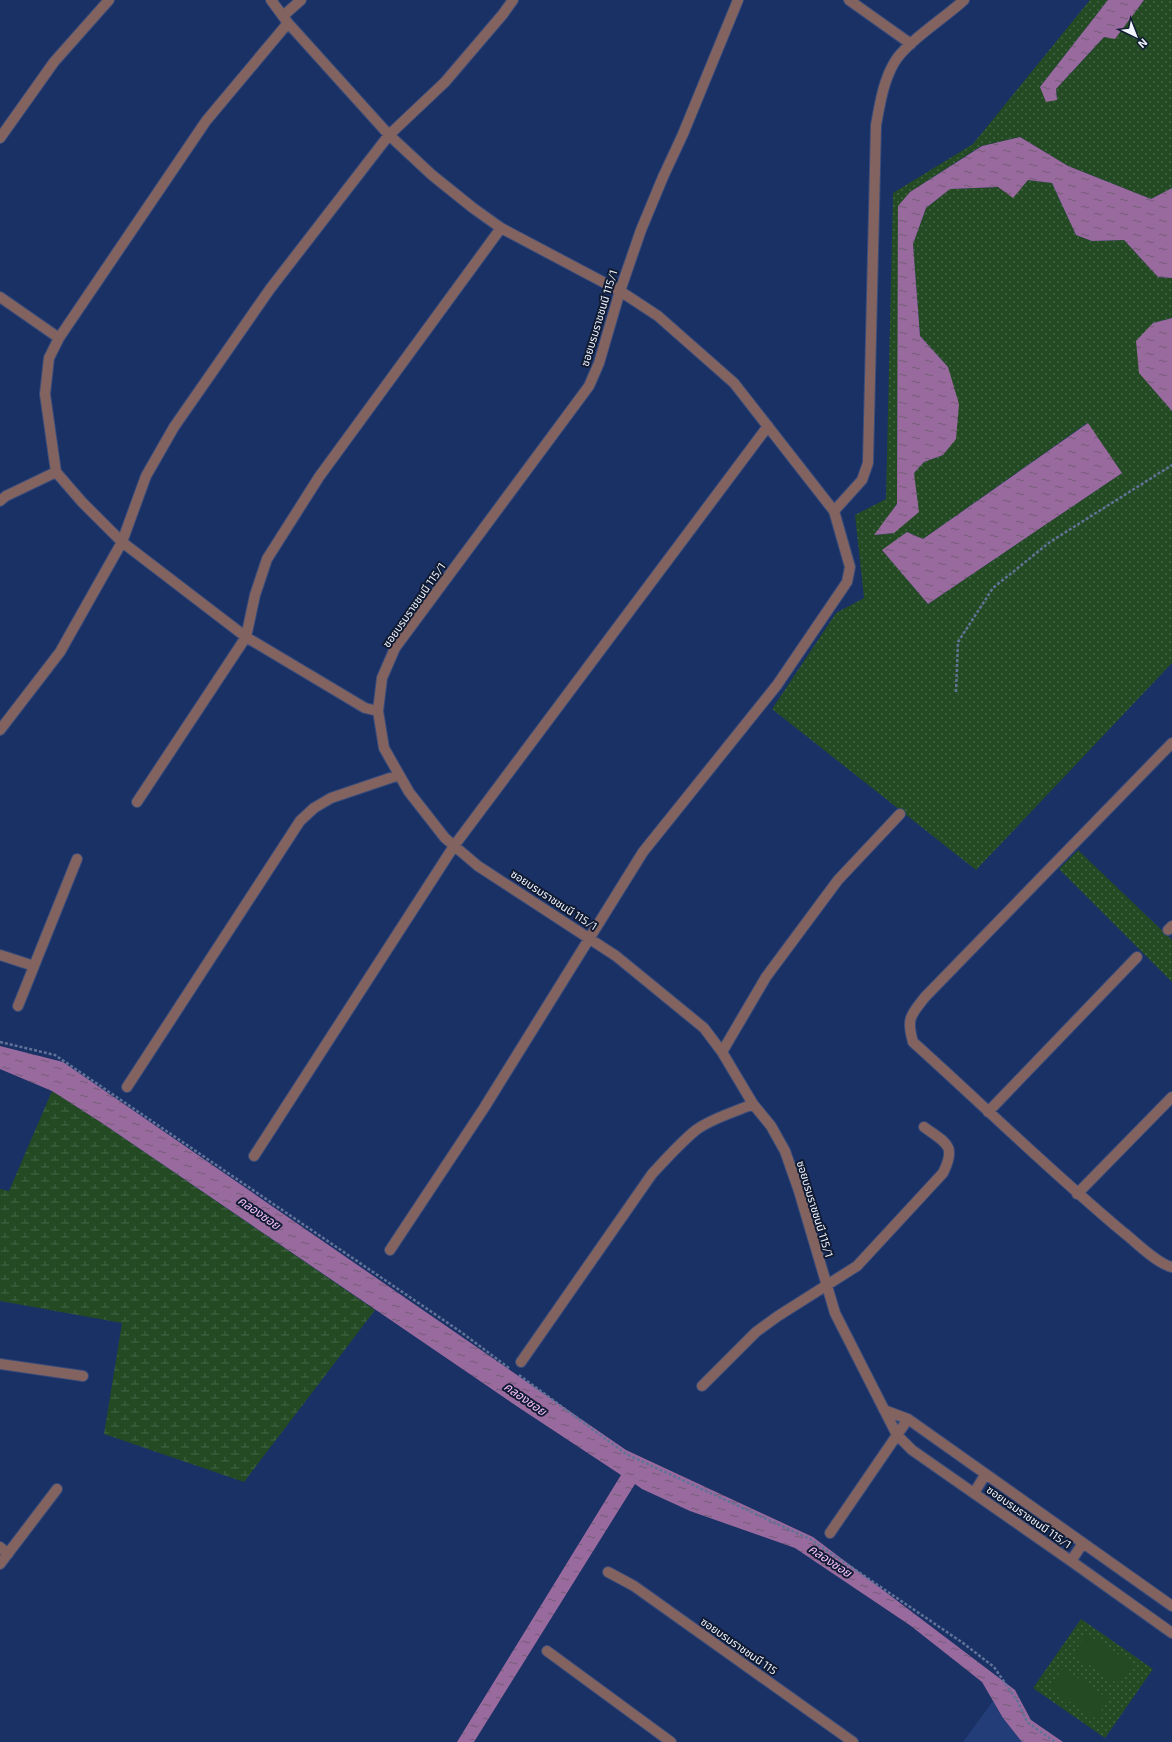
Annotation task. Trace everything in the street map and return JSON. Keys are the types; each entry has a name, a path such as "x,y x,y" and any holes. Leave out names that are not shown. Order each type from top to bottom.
{"street":[{"path":"0,138 54,62 109,0"},
{"path":"271,0 285,20 390,135 432,175 472,208 501,228 620,291 658,316 734,383 834,511 850,567 848,582 777,685 643,852 484,1108 390,1250"},
{"path":"301,0 206,121 59,338 49,358 45,394 56,472 82,502 122,542 246,637 365,708 378,711"},
{"path":"0,730 60,652 122,542 146,476 174,427 270,289 390,135 445,82 503,14 513,0"},
{"name":"ซอยบรมราชชนนี 115/1","path":"738,0 644,224 620,291 599,363 589,386 395,648 382,678 378,711 384,748 409,792 445,838 478,866 616,956 704,1028 722,1052 753,1104 771,1126 785,1151 799,1191 834,1314 897,1435 912,1450 1071,1560 1172,1634"},
{"path":"849,0 911,44"},
{"path":"834,511 862,480 868,463 876,125 885,84 894,62 911,44 964,0"},
{"path":"137,802 246,637 255,595 267,559 319,477 501,228"},
{"path":"0,297 59,338"},
{"path":"254,1156 454,846 768,426"},
{"path":"0,502 6,496 56,472"},
{"path":"1172,743 925,997 911,1014 908,1027 913,1042 1077,1194 1151,1254 1167,1266 1172,1267"},
{"path":"127,1087 300,821 314,808 331,798 399,775"},
{"path":"722,1052 766,977 820,904 838,880 900,814"},
{"path":"18,1006 76,859"},
{"path":"0,955 34,966"},
{"path":"988,1112 1137,957"},
{"path":"1077,1194 1172,1097"},
{"path":"521,1362 652,1174 697,1130 709,1122 753,1104"},
{"path":"702,1386 756,1332 778,1316 857,1266 942,1173 948,1162 950,1151 945,1143 924,1127"},
{"path":"0,1364 83,1376"},
{"name":"ซอยบรมราชชนนี 115/1","path":"884,1410 908,1419 1172,1606"},
{"path":"830,1534 908,1419"},
{"path":"974,1493 985,1475"},
{"path":"0,1564 57,1489"},
{"path":"1071,1560 1082,1543"},
{"path":"0,1548 8,1554"},
{"name":"ซอยบรมราชชนนี 115","path":"608,1572 634,1586 853,1742"},
{"path":"547,1651 671,1742"}],"path":[{"path":"956,692 958,642 993,588 1050,542 1172,465"},
{"path":"0,1042 55,1055 461,1332 512,1370"},
{"path":"518,1374 626,1454 810,1539 956,1639 994,1667 1018,1702 1028,1722 1055,1742"}],"shaded area":[{"path":"993,1701 1003,1718 1022,1742 963,1742"}],"green space":[{"path":"1090,0 1108,0 1040,87 1057,100 1056,89 1104,37 1115,38 1144,0 1172,0 1172,188 1151,199 1068,166 1020,137 981,146 910,192 899,206 897,504 875,535 894,533 915,491 914,473 924,462 943,455 948,367 920,336 913,244 926,208 950,189 998,187 1013,197 1028,180 1052,183 1076,235 1092,241 1124,240 1158,277 1172,278 1172,318 1153,323 1140,373 1172,411 1172,663 976,870 772,709 836,613 864,598 855,515 886,499 893,193 973,144","holes":["1087,423 1122,473 928,604 883,551 907,532 923,539"]},
{"path":"1078,850 1172,940 1172,982 1059,869"},
{"path":"52,1091 102,1123 375,1310 244,1482 104,1434 122,1323 0,1301 0,1189 9,1191"},
{"path":"1081,1619 1153,1669 1105,1738 1033,1688"},
{"path":"1087,1634 1133,1664 1119,1685 1073,1654"},
{"path":"1063,1668 1109,1699 1096,1719 1049,1688"}],"water":[{"path":"1108,0 1144,0 1115,39 1104,37 1056,89 1057,100 1046,102 1040,87"},
{"path":"1020,137 1068,166 1151,199 1172,188 1172,278 1158,277 1124,240 1092,241 1076,235 1052,183 1028,180 1013,198 998,187 950,189 926,208 913,244 920,336 948,367 959,404 956,439 943,455 924,462 914,473 919,512 894,533 874,535 897,504 898,206 910,192 982,146"},
{"path":"1172,318 1172,411 1139,373 1136,341 1153,323"},
{"path":"1088,423 1122,473 928,604 882,550 907,532 923,539"},
{"name":"คลองซอย","path":"0,1046 63,1062 626,1450 813,1537 1015,1690 1031,1720 1063,1742 1022,1742 1003,1718 982,1682 911,1626 795,1548 690,1511 642,1489 635,1484 474,1742 457,1742 621,1475 521,1409 102,1123 52,1091 0,1069"}]}
